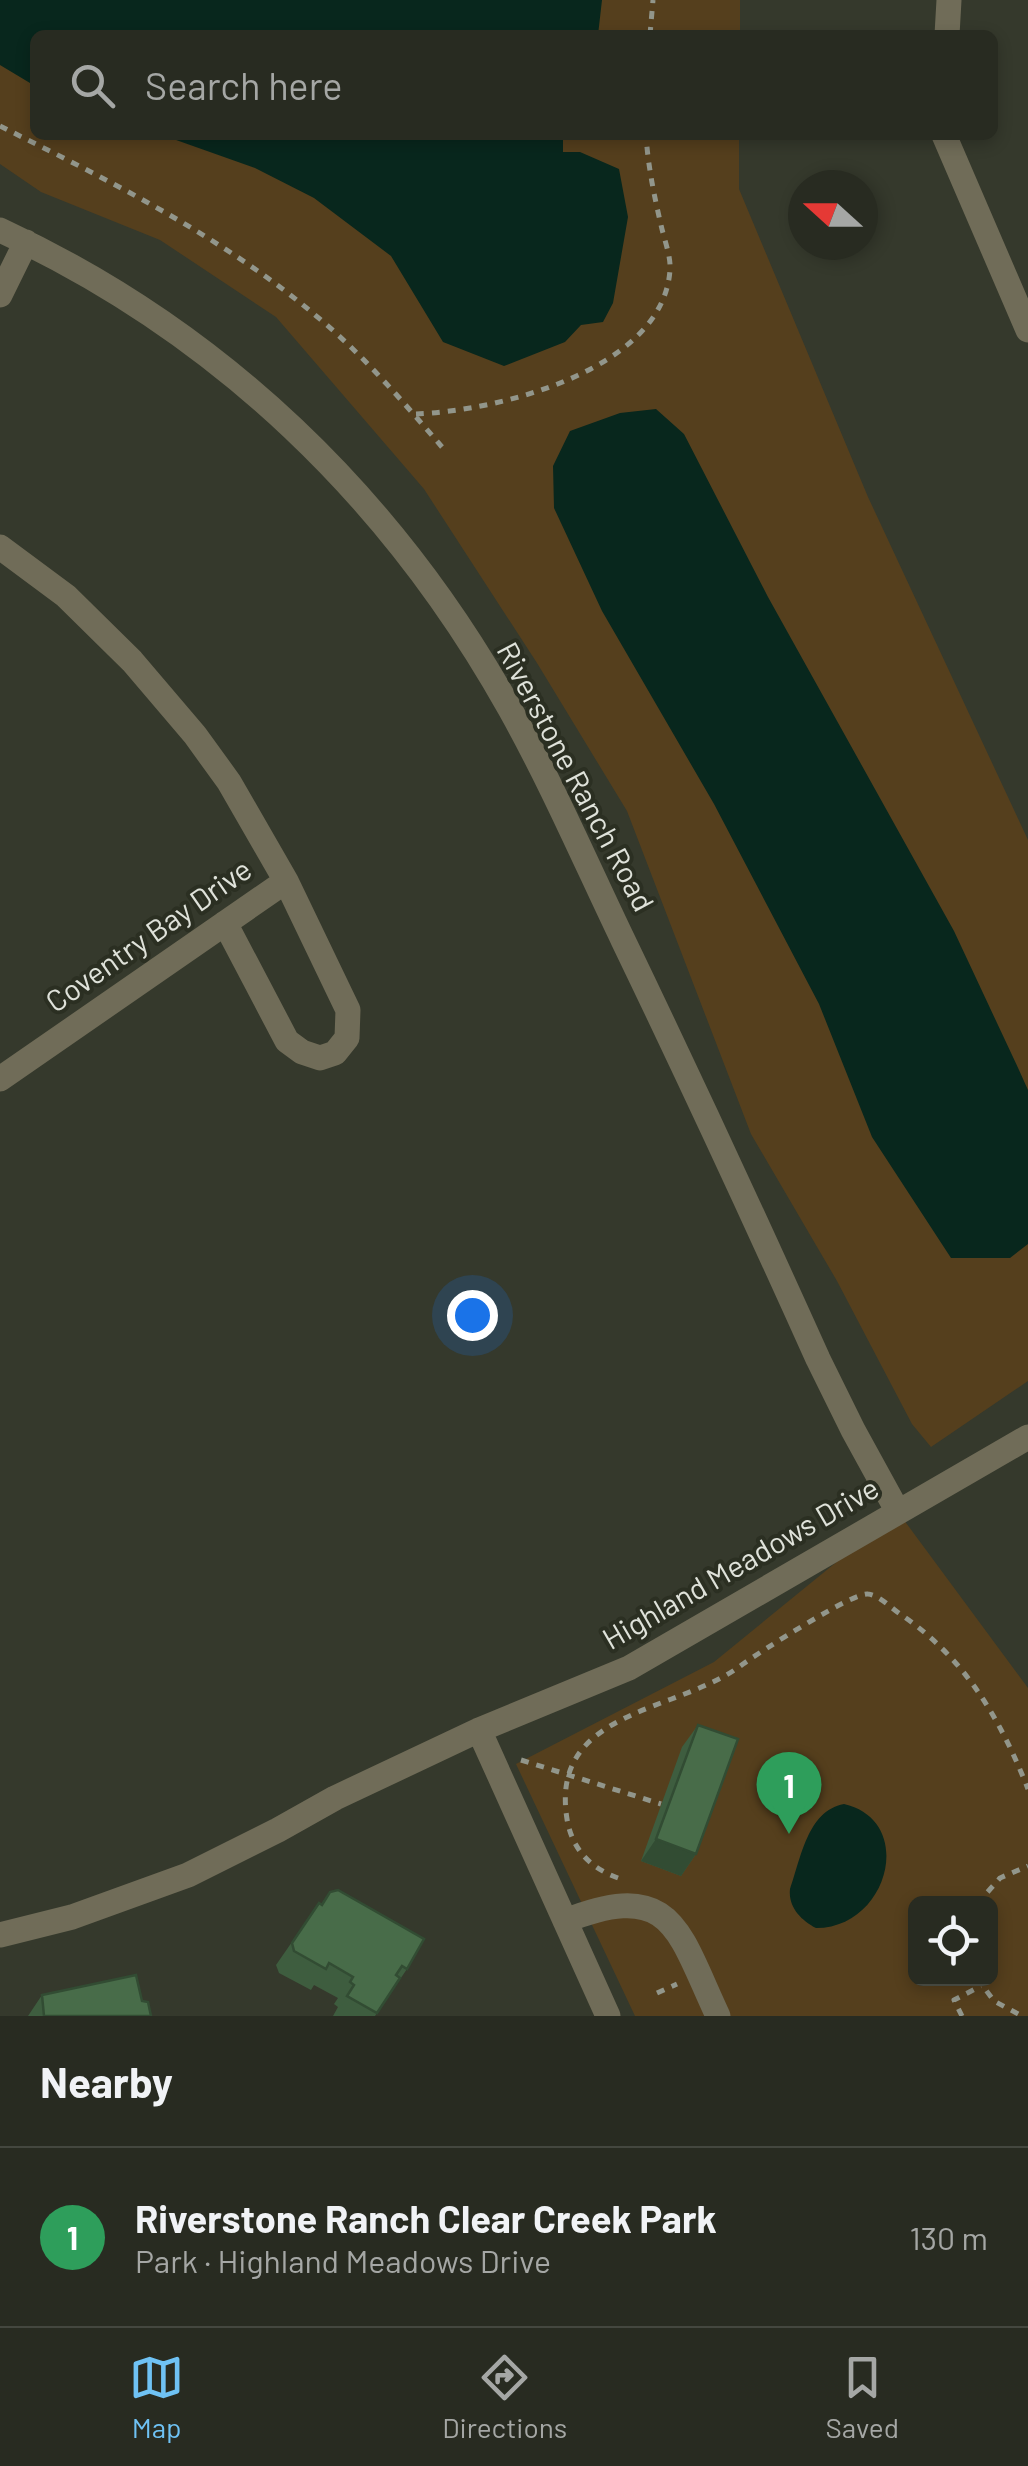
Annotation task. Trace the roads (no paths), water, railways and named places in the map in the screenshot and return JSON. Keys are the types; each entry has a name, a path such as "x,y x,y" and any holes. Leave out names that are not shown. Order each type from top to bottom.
{"street":[{"path":"947,30 948,0"},
{"path":"946,140 1028,330"},
{"name":"Riverstone Ranch Road","path":"0,230 166,325 234,374 308,440 356,491 438,595 510,708 835,1395 898,1512"},
{"path":"0,296 26,242"},
{"path":"0,547 66,596 145,676 196,735 229,782 286,881 348,1010 347,1038 335,1053 320,1058 286,1041 226,923"},
{"name":"Coventry Bay Drive","path":"0,1078 286,881"},
{"name":"Highland Meadows Drive","path":"0,1935 72,1918 188,1875 335,1798 483,1740 629,1668 1028,1438"},
{"path":"483,1740 608,2016"},
{"path":"565,1921 614,1905 631,1904 660,1914 672,1923 683,1941 718,2016"}],"place":[{"name":"Riverstone Ranch Clear Creek Park","path":"789,1834"}]}
